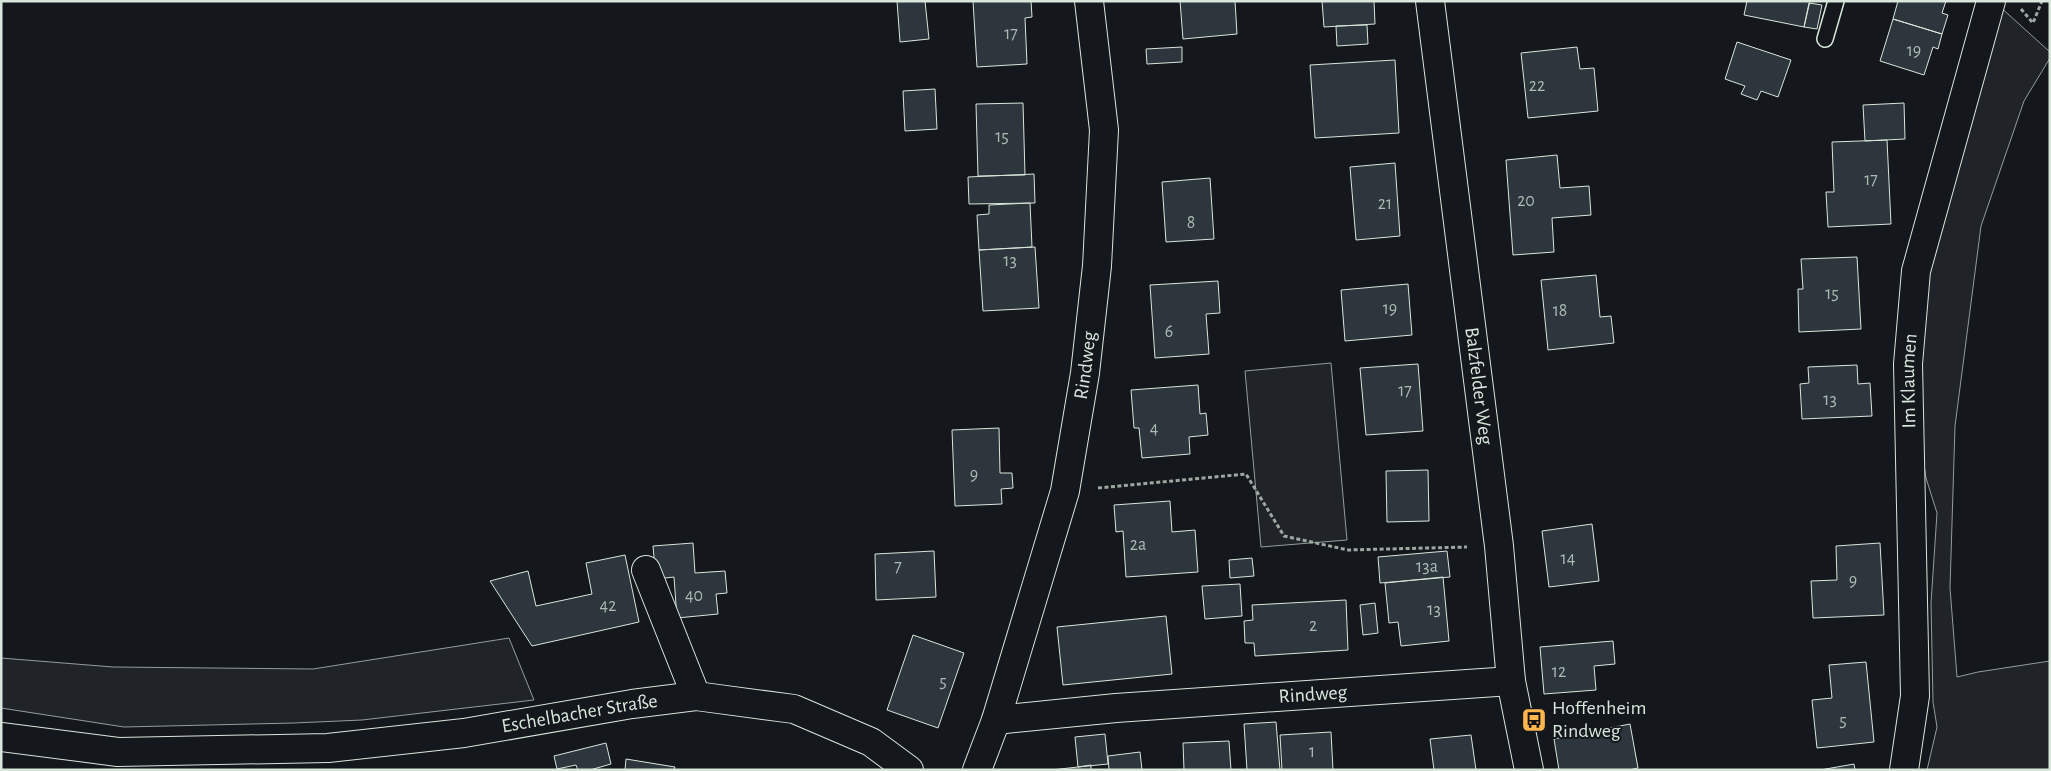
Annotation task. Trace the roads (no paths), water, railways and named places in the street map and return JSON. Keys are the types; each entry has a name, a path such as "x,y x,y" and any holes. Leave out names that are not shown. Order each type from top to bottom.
{"street":[{"name":"Rindweg","path":"977,770 996,720 1065,491 1085,373 1097,266 1104,130 1089,1"},
{"name":"Balzfelder Weg","path":"1430,1 1498,546 1511,681 1529,770"},
{"name":"Im Klaumen","path":"1904,770 1915,696 1908,364 1916,270 1991,1"},
{"path":"646,570 696,696"},
{"name":"Rindweg","path":"996,720 1126,708 1511,681"},
{"name":"Eschelbacher Straße","path":"1,738 118,752 328,748 464,733 632,704 696,696 794,709 871,742 909,770"}],"lane":[{"path":"1825,40 1836,1"}],"place":[{"name":"Hoffenheim Rindweg","path":"1534,720"}]}
